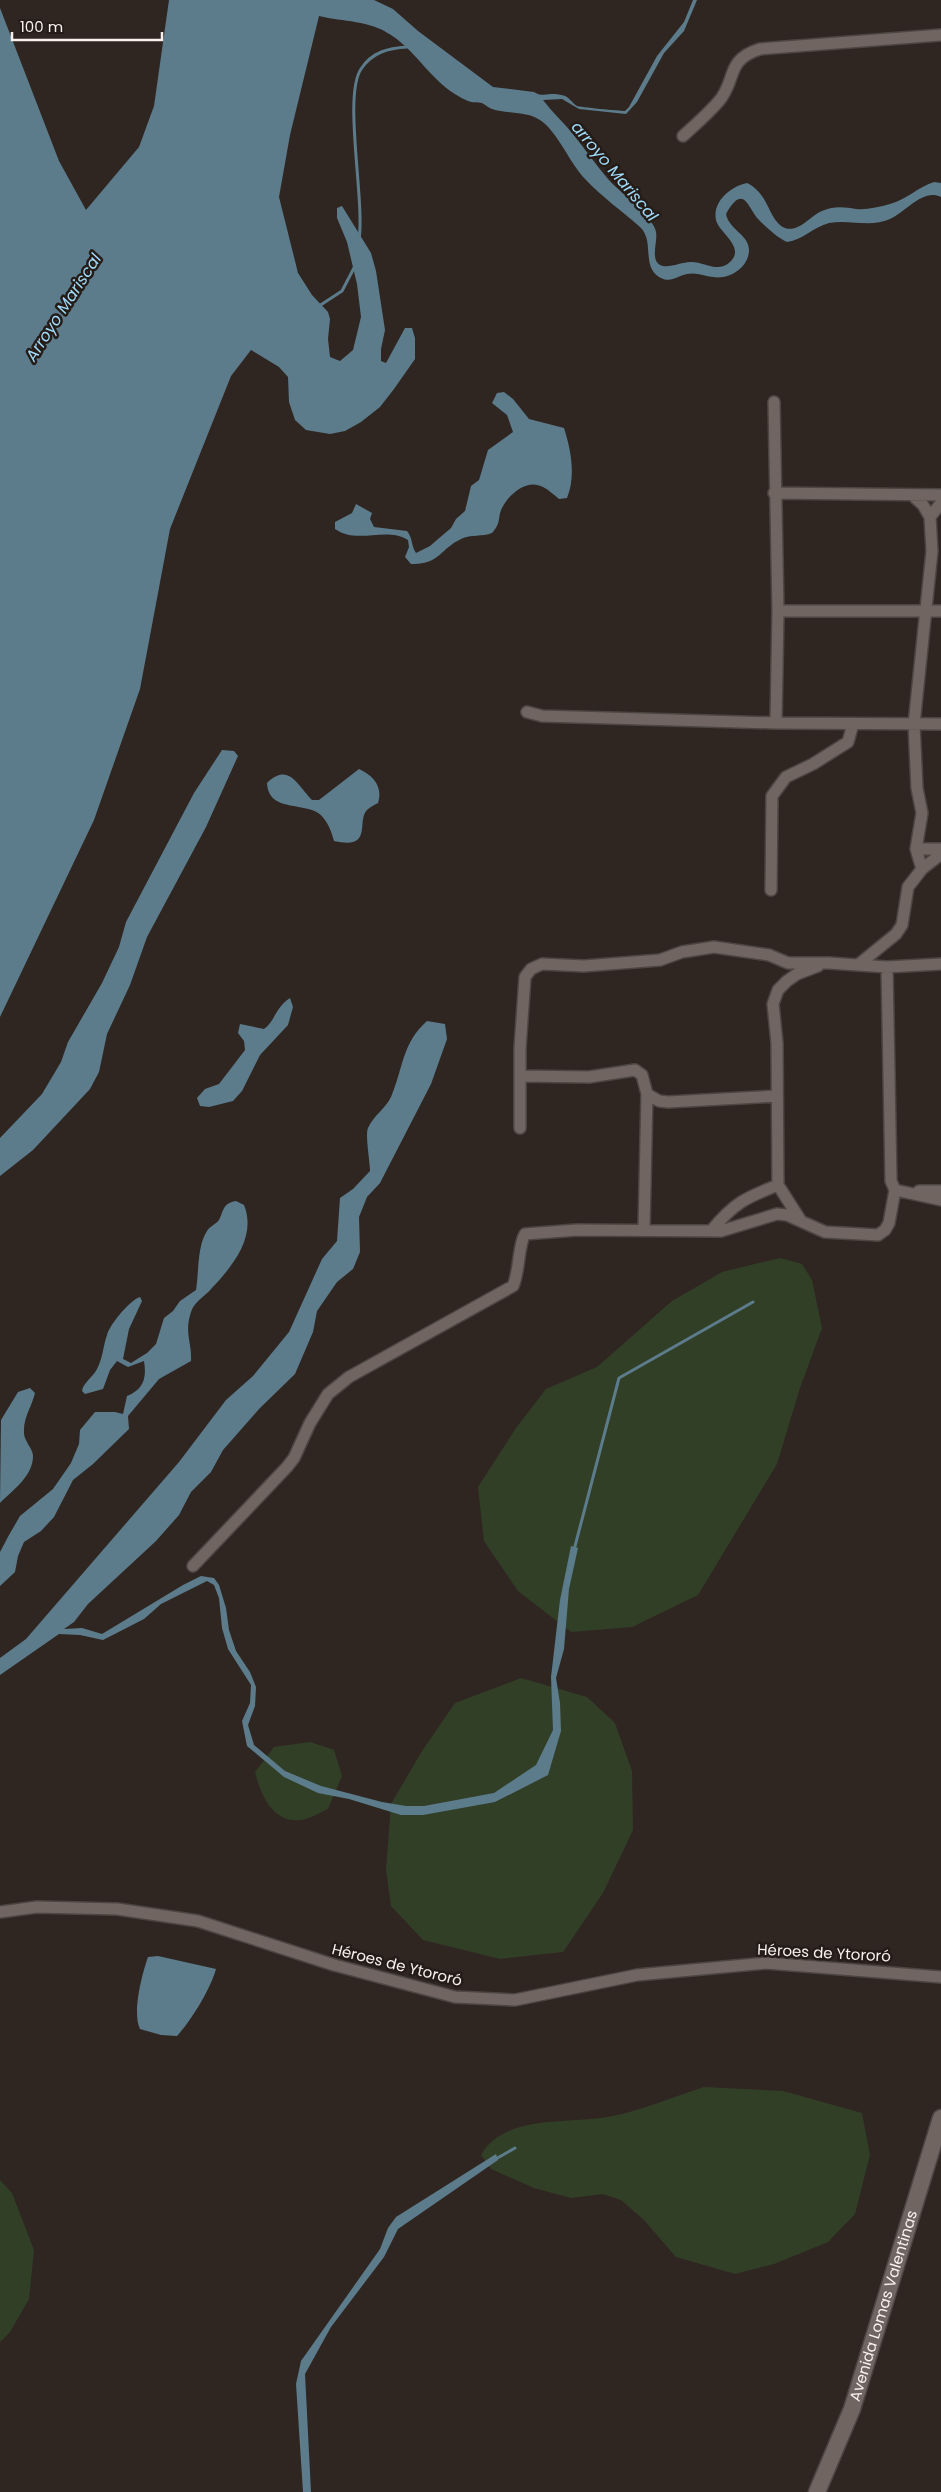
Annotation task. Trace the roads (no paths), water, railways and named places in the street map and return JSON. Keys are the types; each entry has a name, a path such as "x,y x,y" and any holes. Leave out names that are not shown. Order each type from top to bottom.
{"main road":[{"name":"Avenida Lomas Valentinas","path":"817,2492 852,2409 941,2118"}],"street":[{"path":"683,136 720,100 732,70 750,52 760,49 941,35"},
{"path":"774,402 774,493 778,611 776,723"},
{"path":"774,493 941,495"},
{"path":"912,495 923,505 930,517 932,551 914,724 917,788 922,813 916,849 922,869"},
{"path":"930,517 941,503"},
{"path":"778,611 941,611"},
{"path":"527,712 542,716 776,723 941,724"},
{"path":"770,890 772,796 786,777 813,764 848,742 853,724"},
{"path":"916,849 941,849"},
{"path":"858,965 896,934 902,925 908,887 922,869 941,854"},
{"path":"520,1128 520,1076 525,977 531,968 542,964 584,966 660,960 682,952 714,947 769,955 788,963 829,963 887,967 941,964"},
{"path":"802,1223 778,1185 777,1042 773,1004 778,990 797,974 829,963"},
{"path":"193,1566 294,1458 310,1423 328,1394 349,1377 513,1286 521,1260 521,1241 525,1234 577,1230 644,1229 711,1232 777,1214 788,1215 802,1223 832,1234 878,1235 885,1230 889,1223 895,1190 891,1180 887,967"},
{"path":"520,1076 589,1077 635,1070 642,1075 647,1094 644,1229"},
{"path":"647,1094 659,1101 668,1102 777,1096"},
{"path":"711,1232 740,1201 778,1185"},
{"path":"895,1190 941,1191"},
{"path":"895,1190 941,1200"},
{"name":"Héroes de Ytororó","path":"0,1912 37,1907 117,1909 198,1921 334,1965 455,1997 515,2000 637,1975 766,1963 941,1977"}],"water":[{"name":"Arroyo Mariscal","path":"169,0 374,0 393,9 418,31 493,87 534,92 540,95 557,94 566,97 577,106 625,111 657,56 684,22 693,0 697,0 684,31 664,53 637,102 626,114 579,109 562,99 543,100 573,134 608,179 647,216 656,232 655,259 663,266 695,262 720,267 730,262 735,251 730,240 718,225 716,220 717,207 724,196 735,187 747,183 755,188 765,200 779,225 790,229 800,226 818,213 831,208 864,209 877,207 896,202 934,182 941,183 941,197 934,195 921,198 896,216 882,222 829,223 798,239 787,242 762,223 745,201 737,200 726,214 731,224 743,236 749,251 745,263 737,272 725,277 691,274 670,280 663,279 654,272 651,266 647,239 640,227 586,180 553,132 540,120 529,115 492,109 482,103 470,102 456,95 445,87 401,42 383,30 365,24 319,16 290,135 279,197 298,273 312,295 328,312 330,319 328,339 330,357 340,361 353,350 361,317 357,284 347,242 337,218 337,208 342,206 371,253 376,271 385,330 381,349 381,361 386,363 405,328 412,328 415,338 415,359 380,407 361,422 345,431 330,434 306,430 295,420 289,402 288,377 279,367 251,350 231,376 170,529 140,689 94,820 0,1017 0,8 59,161 86,210 139,147 154,106"},
{"path":"504,392 513,399 529,419 564,428 572,463 570,490 567,498 559,499 543,487 537,485 525,486 514,493 505,503 497,526 492,533 461,539 434,559 420,564 411,564 405,557 409,547 408,540 399,536 353,536 335,529 335,522 352,513 356,504 372,513 370,519 374,527 407,531 416,553 430,546 451,528 456,519 465,511 471,486 479,480 488,450 513,432 507,415 492,403 497,393"},
{"path":"222,750 234,751 238,756 206,827 147,937 130,985 107,1034 99,1072 90,1089 33,1150 0,1176 0,1138 42,1094 61,1062 68,1042 102,983 119,947 126,922 194,793"},
{"path":"359,769 369,775 376,783 379,797 378,803 368,809 364,815 361,833 354,842 334,841 324,818 317,812 283,804 272,797 268,791 267,783 275,777 287,775 297,782 312,800 319,800"},
{"path":"290,998 293,1007 288,1025 260,1055 242,1091 233,1101 209,1107 200,1106 197,1098 205,1089 219,1084 245,1050 244,1041 238,1033 240,1024 264,1029 281,1006"},
{"path":"427,1021 445,1024 447,1039 431,1084 380,1183 367,1197 359,1217 360,1252 353,1269 337,1282 317,1311 313,1332 295,1374 260,1408 223,1450 211,1472 191,1492 179,1515 156,1541 88,1604 74,1622 64,1629 82,1628 102,1634 201,1576 214,1578 219,1585 226,1608 229,1630 236,1651 250,1672 256,1687 255,1706 248,1725 254,1745 285,1771 321,1786 382,1802 406,1806 424,1806 494,1793 536,1765 553,1730 551,1677 560,1600 571,1546 578,1548 569,1589 564,1649 556,1678 560,1703 561,1731 548,1775 495,1802 423,1815 401,1815 349,1799 318,1793 284,1777 247,1746 242,1721 250,1703 251,1685 228,1649 222,1628 219,1598 214,1585 207,1581 161,1604 144,1619 103,1640 80,1635 59,1634 0,1675 0,1658 26,1639 179,1462 226,1400 253,1376 289,1332 322,1259 337,1241 340,1198 353,1189 370,1171 367,1142 368,1128 391,1097 408,1047 419,1029"},
{"path":"236,1201 244,1205 247,1217 245,1240 227,1271 192,1308 188,1326 191,1361 159,1379 128,1416 129,1429 93,1464 73,1480 54,1517 41,1531 24,1542 18,1556 15,1572 0,1586 0,1552 20,1516 53,1489 71,1463 79,1444 80,1430 95,1412 123,1414 127,1396 137,1390 143,1383 145,1373 144,1361 128,1367 117,1361 110,1370 103,1389 85,1394 82,1391 84,1385 99,1365 107,1335 112,1325 126,1307 140,1297 142,1301 129,1329 123,1359 131,1363 147,1353 156,1344 164,1318 173,1311 180,1301 196,1290 201,1244 208,1229 219,1220 226,1205"},
{"path":"30,1388 35,1393 26,1418 24,1434 33,1453 32,1463 26,1476 0,1503 1,1420 18,1392"},
{"path":"158,1956 216,1969 200,2004 177,2036 161,2035 140,2029 138,2022 137,2004 148,1957"},
{"path":"496,2154 498,2160 398,2229 384,2257 331,2327 305,2374 311,2492 303,2492 296,2384 301,2361 380,2249 388,2228 396,2217"}],"waterway":[{"name":"arroyo Mariscal","path":"359,240 360,222 354,124 356,82 361,69 370,59 387,50 407,47"},
{"name":"arroyo Mariscal","path":"319,306 342,291 355,266"},
{"path":"574,1550 619,1378 753,1302"},
{"path":"494,2160 515,2148"}]}
